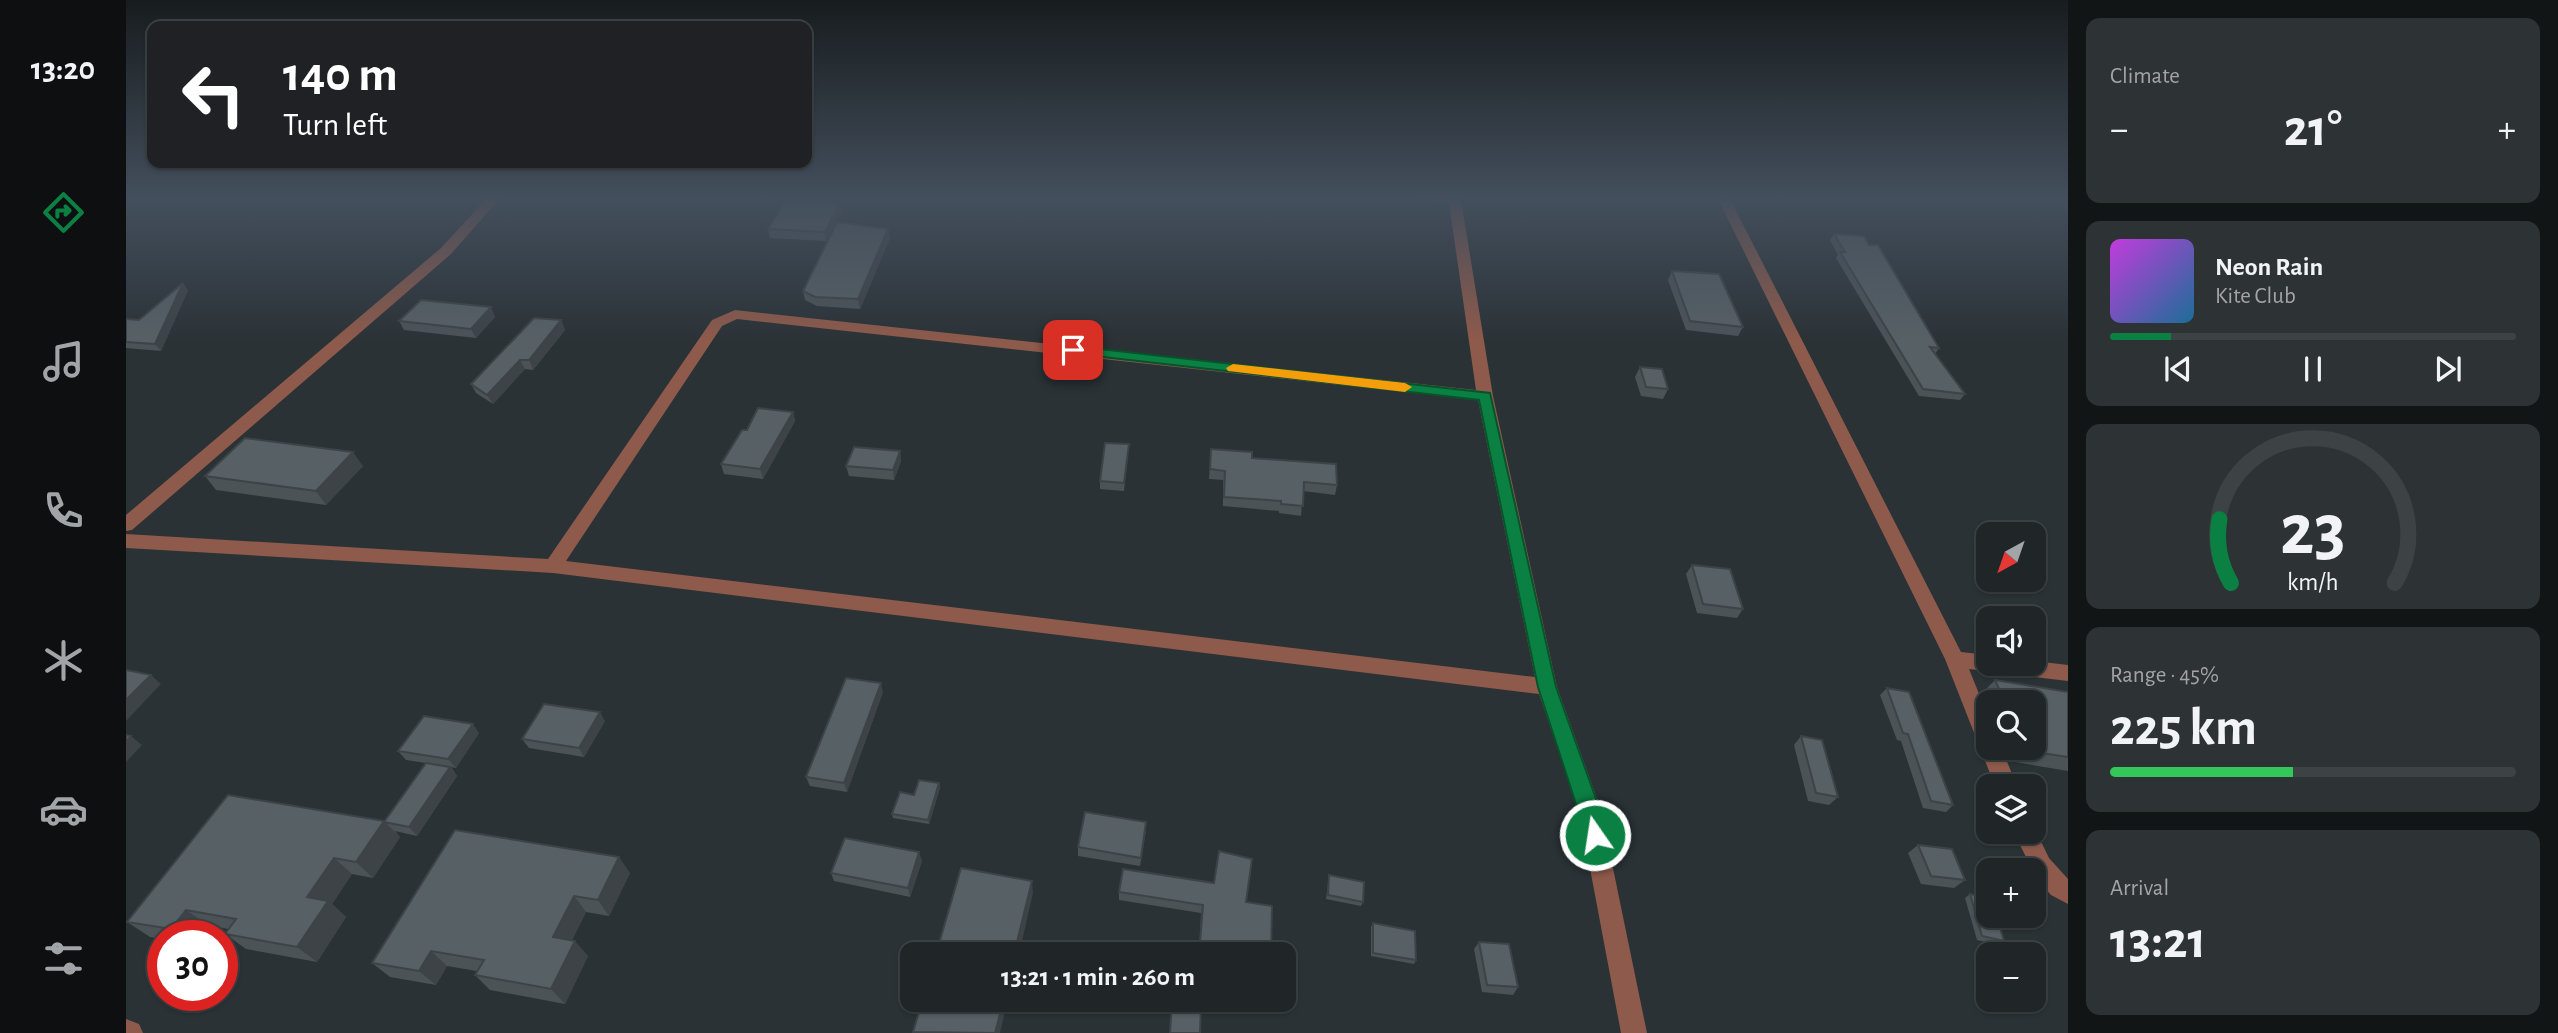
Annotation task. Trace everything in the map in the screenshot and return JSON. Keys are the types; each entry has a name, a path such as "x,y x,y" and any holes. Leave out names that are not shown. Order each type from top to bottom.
{"street":[{"path":"126,526 451,245"},
{"path":"1462,245 1485,396 1547,687 1590,810 1634,1033"},
{"path":"1747,245 1955,659 1976,712"},
{"path":"553,566 718,323 735,314 1485,396"},
{"path":"126,541 553,566 1547,687"},
{"path":"1955,659 2068,673"},
{"path":"2029,844 2037,863 2051,882 2068,893"}],"building":[{"path":"826,245 881,245 858,299 815,297 803,291"},
{"path":"1841,245 1878,245 1939,348 1930,347 1965,394 1923,389 1840,252 1845,252"},
{"path":"1672,271 1719,274 1743,327 1690,321"},
{"path":"183,283 155,344 126,342 126,319 139,320"},
{"path":"421,300 491,307 471,329 399,321"},
{"path":"534,318 561,320 529,360 520,360 487,395 471,384"},
{"path":"1640,367 1662,369 1668,389 1646,387"},
{"path":"758,408 793,412 760,469 721,464 742,430 747,430"},
{"path":"245,438 353,452 316,491 205,476"},
{"path":"1105,443 1129,444 1124,483 1100,481"},
{"path":"854,447 900,451 893,470 846,466"},
{"path":"1211,449 1252,452 1252,458 1336,464 1337,485 1304,482 1303,506 1281,504 1281,501 1224,497 1225,471 1210,469"},
{"path":"1692,565 1730,569 1743,609 1703,604"},
{"path":"126,670 151,675 126,700"},
{"path":"846,678 881,683 844,783 806,777"},
{"path":"1995,680 2068,692 2068,757 2046,754 2046,690 2000,690"},
{"path":"1887,688 1909,692 1953,805 1931,801 1908,734 1903,733"},
{"path":"544,704 600,712 579,748 522,739"},
{"path":"424,716 473,724 448,759 398,751"},
{"path":"1801,736 1822,740 1838,797 1816,793"},
{"path":"426,763 450,767 409,827 384,822"},
{"path":"919,780 939,783 928,820 892,814 900,792 914,795"},
{"path":"228,795 384,821 356,862 334,858 307,897 328,901 297,947 238,936 238,920 186,910 178,920 147,920 147,925 127,922"},
{"path":"1085,812 1146,822 1141,858 1078,847"},
{"path":"455,830 619,857 598,900 574,896 553,937 575,941 551,989 475,975 484,960 431,951 419,971 372,963"},
{"path":"845,838 919,852 908,888 831,873"},
{"path":"1918,845 1952,849 1965,880 1931,876"},
{"path":"1219,851 1252,859 1246,902 1272,906 1271,942 1200,942 1203,905 1119,892 1123,869 1214,883"},
{"path":"961,868 1032,881 1017,942 939,942"},
{"path":"1329,875 1364,882 1363,902 1328,895"},
{"path":"1970,894 1976,895 1976,915"},
{"path":"1373,923 1415,931 1416,960 1373,953"},
{"path":"1980,928 2000,928 2004,941 1982,936"},
{"path":"1479,942 1509,944 1518,987 1487,985"},
{"path":"919,1012 1001,1012 995,1033 913,1032"},
{"path":"1171,1012 1201,1012 1200,1033 1170,1033"}],"slow traffic":[{"path":"1233,368 1405,387"}],"route":[{"path":"1073,350 1485,396 1547,687 1590,810 1595,835"}]}
